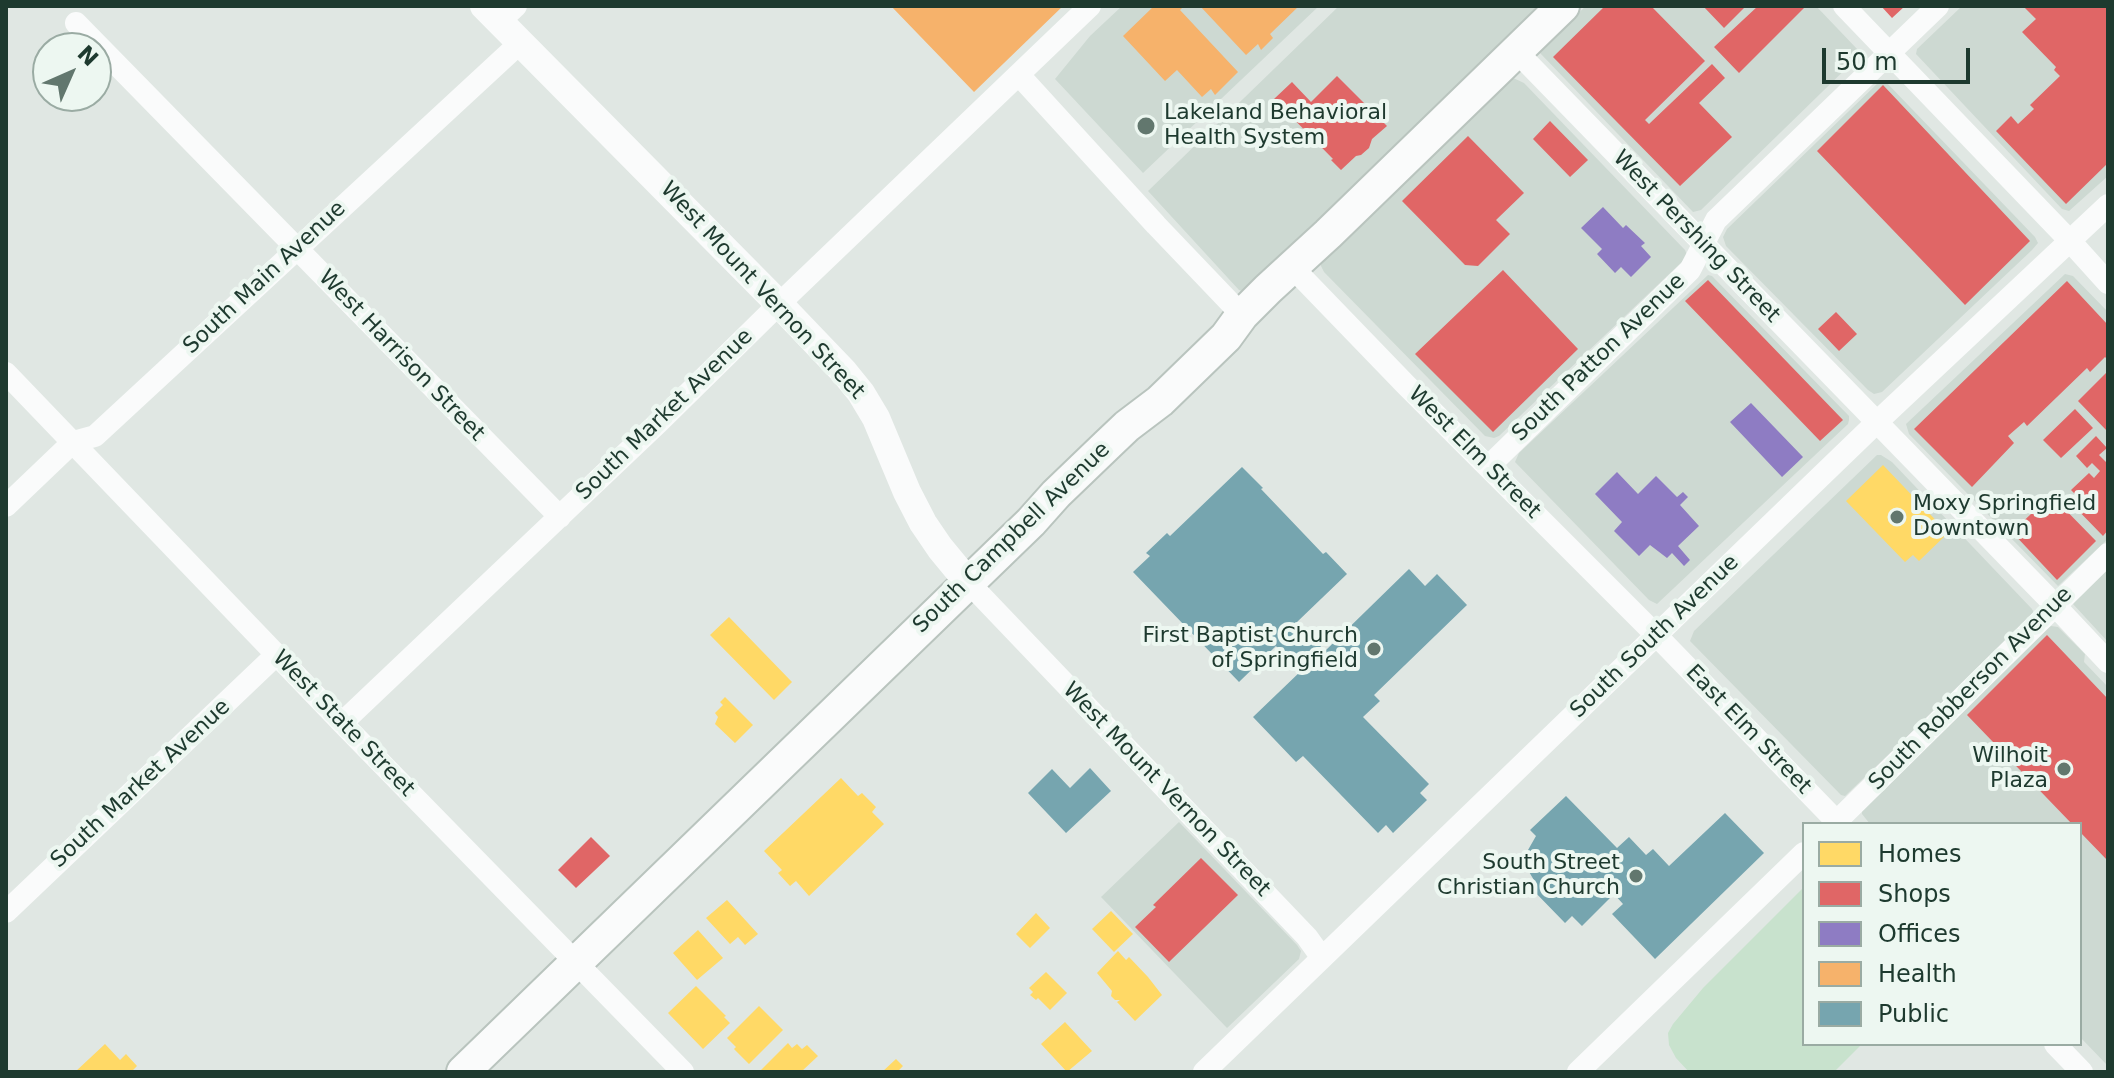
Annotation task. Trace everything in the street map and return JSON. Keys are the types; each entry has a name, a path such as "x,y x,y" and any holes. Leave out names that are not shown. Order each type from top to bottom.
{"main road":[{"name":"South Campbell Avenue","path":"463,1072 1127,426 1160,401 1226,337 1242,315 1563,6"}],"street":[{"name":"South Market Avenue","path":"342,723 1090,6"},
{"path":"1844,6 2108,283"},
{"name":"South Patton Avenue","path":"1488,467 1690,270 1716,220 1938,6"},
{"name":"West Mount Vernon Street","path":"500,11 520,43 779,304 861,393 876,418 907,492 940,548 968,582 1307,937 1322,958"},
{"name":"West Harrison Street","path":"76,23 560,517"},
{"name":"South Main Avenue","path":"6,506 73,442 95,436 520,43"},
{"name":"West Pershing Street","path":"1516,51 2108,662"},
{"path":"1019,75 1242,315"},
{"name":"South South Avenue","path":"1204,1072 1877,422 2108,205"},
{"name":"West Elm Street","path":"1293,268 1657,636"},
{"name":"West State Street","path":"6,373 683,1072"},
{"name":"South Robberson Avenue","path":"1837,822 2108,554"},
{"name":"East Elm Street","path":"1657,636 1835,822"},
{"name":"South Market Avenue","path":"6,912 276,655"},
{"path":"1578,1072 1802,855"},
{"path":"2057,1046 2082,1072"}],"shaded area":[{"name":"Lakeland Behavioral Health System","path":"1122,6 1319,6 1143,173 1055,79 1090,36"},
{"path":"1339,6 1548,6 1244,292 1148,191"},
{"path":"1586,6 1816,6 1860,55 1701,210 1693,212 1540,53 1541,43 1556,34"},
{"path":"1962,6 2108,6 2108,176 2069,211 2062,209 1916,54 1917,49"},
{"path":"1509,76 1524,83 1687,255 1494,438 1485,436 1324,272 1321,259 1329,246 1339,246 1484,106"},
{"path":"1885,81 2038,243 1882,392 1874,394 1726,246 1723,237 1727,229 1879,82"},
{"path":"2065,274 2073,276 2108,312 2108,539 2058,586 1909,434 1906,424"},
{"path":"1708,275 1849,416 1849,420 1657,604 1649,600 1515,462 1519,453"},
{"path":"1877,455 1892,462 2034,613 1845,796 1690,641 1694,631"},
{"path":"2108,567 2108,642 2073,604"},
{"path":"2058,627 2085,654 2084,662 2108,687 2108,1066 2082,1039 2082,822 1868,822 1862,814 1862,810 2046,629"},
{"path":"1179,822 1301,951 1299,959 1227,1028 1101,897"}],"green space":[{"path":"1802,889 1802,1046 1860,1046 1834,1072 1689,1072 1669,1045 1668,1033 1703,988"}],"building: Homes":[{"name":"Moxy Springfield Downtown","path":"1883,465 1948,533 1919,561 1913,555 1905,562 1846,501"},
{"path":"729,617 792,682 774,700 710,635"},
{"path":"725,697 753,725 735,743 715,724 718,717 715,713 723,705 720,702"},
{"path":"841,778 858,796 862,793 876,807 872,812 884,824 809,896 796,881 790,886 778,873 782,870 764,851"},
{"path":"727,900 758,934 745,945 738,937 730,944 706,918"},
{"path":"1111,911 1133,934 1114,952 1092,929"},
{"path":"1036,913 1050,928 1030,948 1016,934"},
{"path":"698,930 723,958 697,980 673,953"},
{"path":"1118,951 1126,960 1129,957 1162,995 1135,1021 1117,1002 1120,1000 1111,996 1112,991 1097,973"},
{"path":"1046,972 1067,993 1050,1010 1030,995 1033,992 1029,988"},
{"path":"696,986 730,1023 703,1049 668,1013"},
{"path":"759,1006 783,1030 749,1064 727,1038"},
{"path":"1065,1022 1092,1051 1067,1072 1041,1044"},
{"path":"788,1043 792,1048 797,1044 802,1049 807,1045 818,1056 801,1072 759,1072"},
{"path":"105,1044 120,1060 126,1054 137,1066 131,1072 75,1072"},
{"path":"896,1059 903,1066 897,1072 882,1072"}],"building: Shops":[{"path":"1605,6 1651,6 1705,61 1645,120 1649,124 1712,64 1725,78 1699,103 1732,137 1680,186 1553,57"},
{"path":"1703,6 1746,6 1724,28"},
{"path":"1758,6 1806,6 1739,73 1714,47"},
{"path":"1881,6 1905,6 1892,18"},
{"path":"2023,6 2108,6 2108,163 2066,204 1996,131 2011,116 2018,124 2034,109 2030,105 2060,76 2054,70 2056,67 2022,32 2036,19"},
{"path":"1337,76 1387,126 1372,139 1369,148 1341,170 1274,99 1292,82 1311,102"},
{"path":"1883,85 2030,241 1965,305 1817,151"},
{"path":"1550,121 1588,160 1570,177 1533,139"},
{"path":"1468,136 1524,193 1496,220 1510,234 1478,266 1465,265 1402,201"},
{"path":"1503,270 1578,349 1493,432 1415,354"},
{"path":"1708,280 1843,420 1820,441 1685,301"},
{"path":"2067,281 2108,325 2108,360 2105,357 2090,372 2087,368 2027,426 2024,422 2008,436 2014,443 1972,487 1914,429"},
{"path":"1836,312 1857,334 1839,351 1818,329"},
{"path":"2108,371 2108,432 2078,401"},
{"path":"2075,409 2093,428 2061,458 2043,440"},
{"path":"2096,436 2107,448 2099,455 2108,464 2108,530 2103,536 2070,502 2076,495 2071,490 2089,473 2094,478 2100,471 2092,463 2087,468 2076,456"},
{"path":"2051,495 2096,541 2057,580 2012,532"},
{"name":"Wilhoit Plaza","path":"2047,635 2108,699 2108,861 2082,834 2082,822 2070,822 1967,715"},
{"path":"591,837 610,856 576,888 558,870"},
{"path":"1201,858 1238,895 1169,962 1135,927"}],"building: Offices":[{"path":"1603,207 1623,228 1626,225 1645,243 1641,246 1651,257 1631,277 1621,267 1615,273 1597,254 1602,249 1581,228"},
{"path":"1751,403 1803,457 1782,477 1730,422"},
{"path":"1617,472 1638,494 1656,476 1677,497 1683,492 1688,497 1680,505 1699,526 1678,546 1690,560 1684,566 1672,553 1667,558 1650,545 1639,556 1614,531 1622,522 1595,494"}],"building: Health":[{"path":"891,6 1063,6 974,92"},
{"path":"1154,6 1184,6 1180,10 1238,72 1215,95 1211,89 1202,97 1177,70 1165,81 1123,36"},
{"path":"1200,6 1299,6 1270,34 1273,38 1261,50 1258,44 1246,55"}],"building: Public":[{"name":"First Baptist Church of Springfield","path":"1242,467 1323,554 1326,552 1347,574 1297,622 1325,651 1409,569 1425,586 1437,574 1467,605 1374,695 1380,701 1363,717 1429,784 1420,793 1427,800 1393,833 1386,825 1378,833 1303,756 1296,762 1253,717 1303,669 1276,646 1239,682 1133,572 1150,556 1146,553 1167,533 1170,536"},
{"path":"1090,768 1111,791 1066,833 1028,793 1052,769 1070,788"},
{"name":"South Street Christian Church","path":"1566,796 1617,848 1629,837 1646,855 1653,849 1669,866 1725,813 1764,853 1655,959 1612,914 1623,904 1614,894 1582,926 1572,916 1565,923 1530,887 1535,882 1528,870 1528,850 1536,836 1530,830"}],"place":[{"name":"Lakeland Behavioral Health System","path":"1146,126"},
{"name":"Moxy Springfield Downtown","path":"1897,517"},
{"name":"First Baptist Church of Springfield","path":"1374,649"},
{"name":"Wilhoit Plaza","path":"2064,769"},
{"name":"South Street Christian Church","path":"1636,876"}]}
